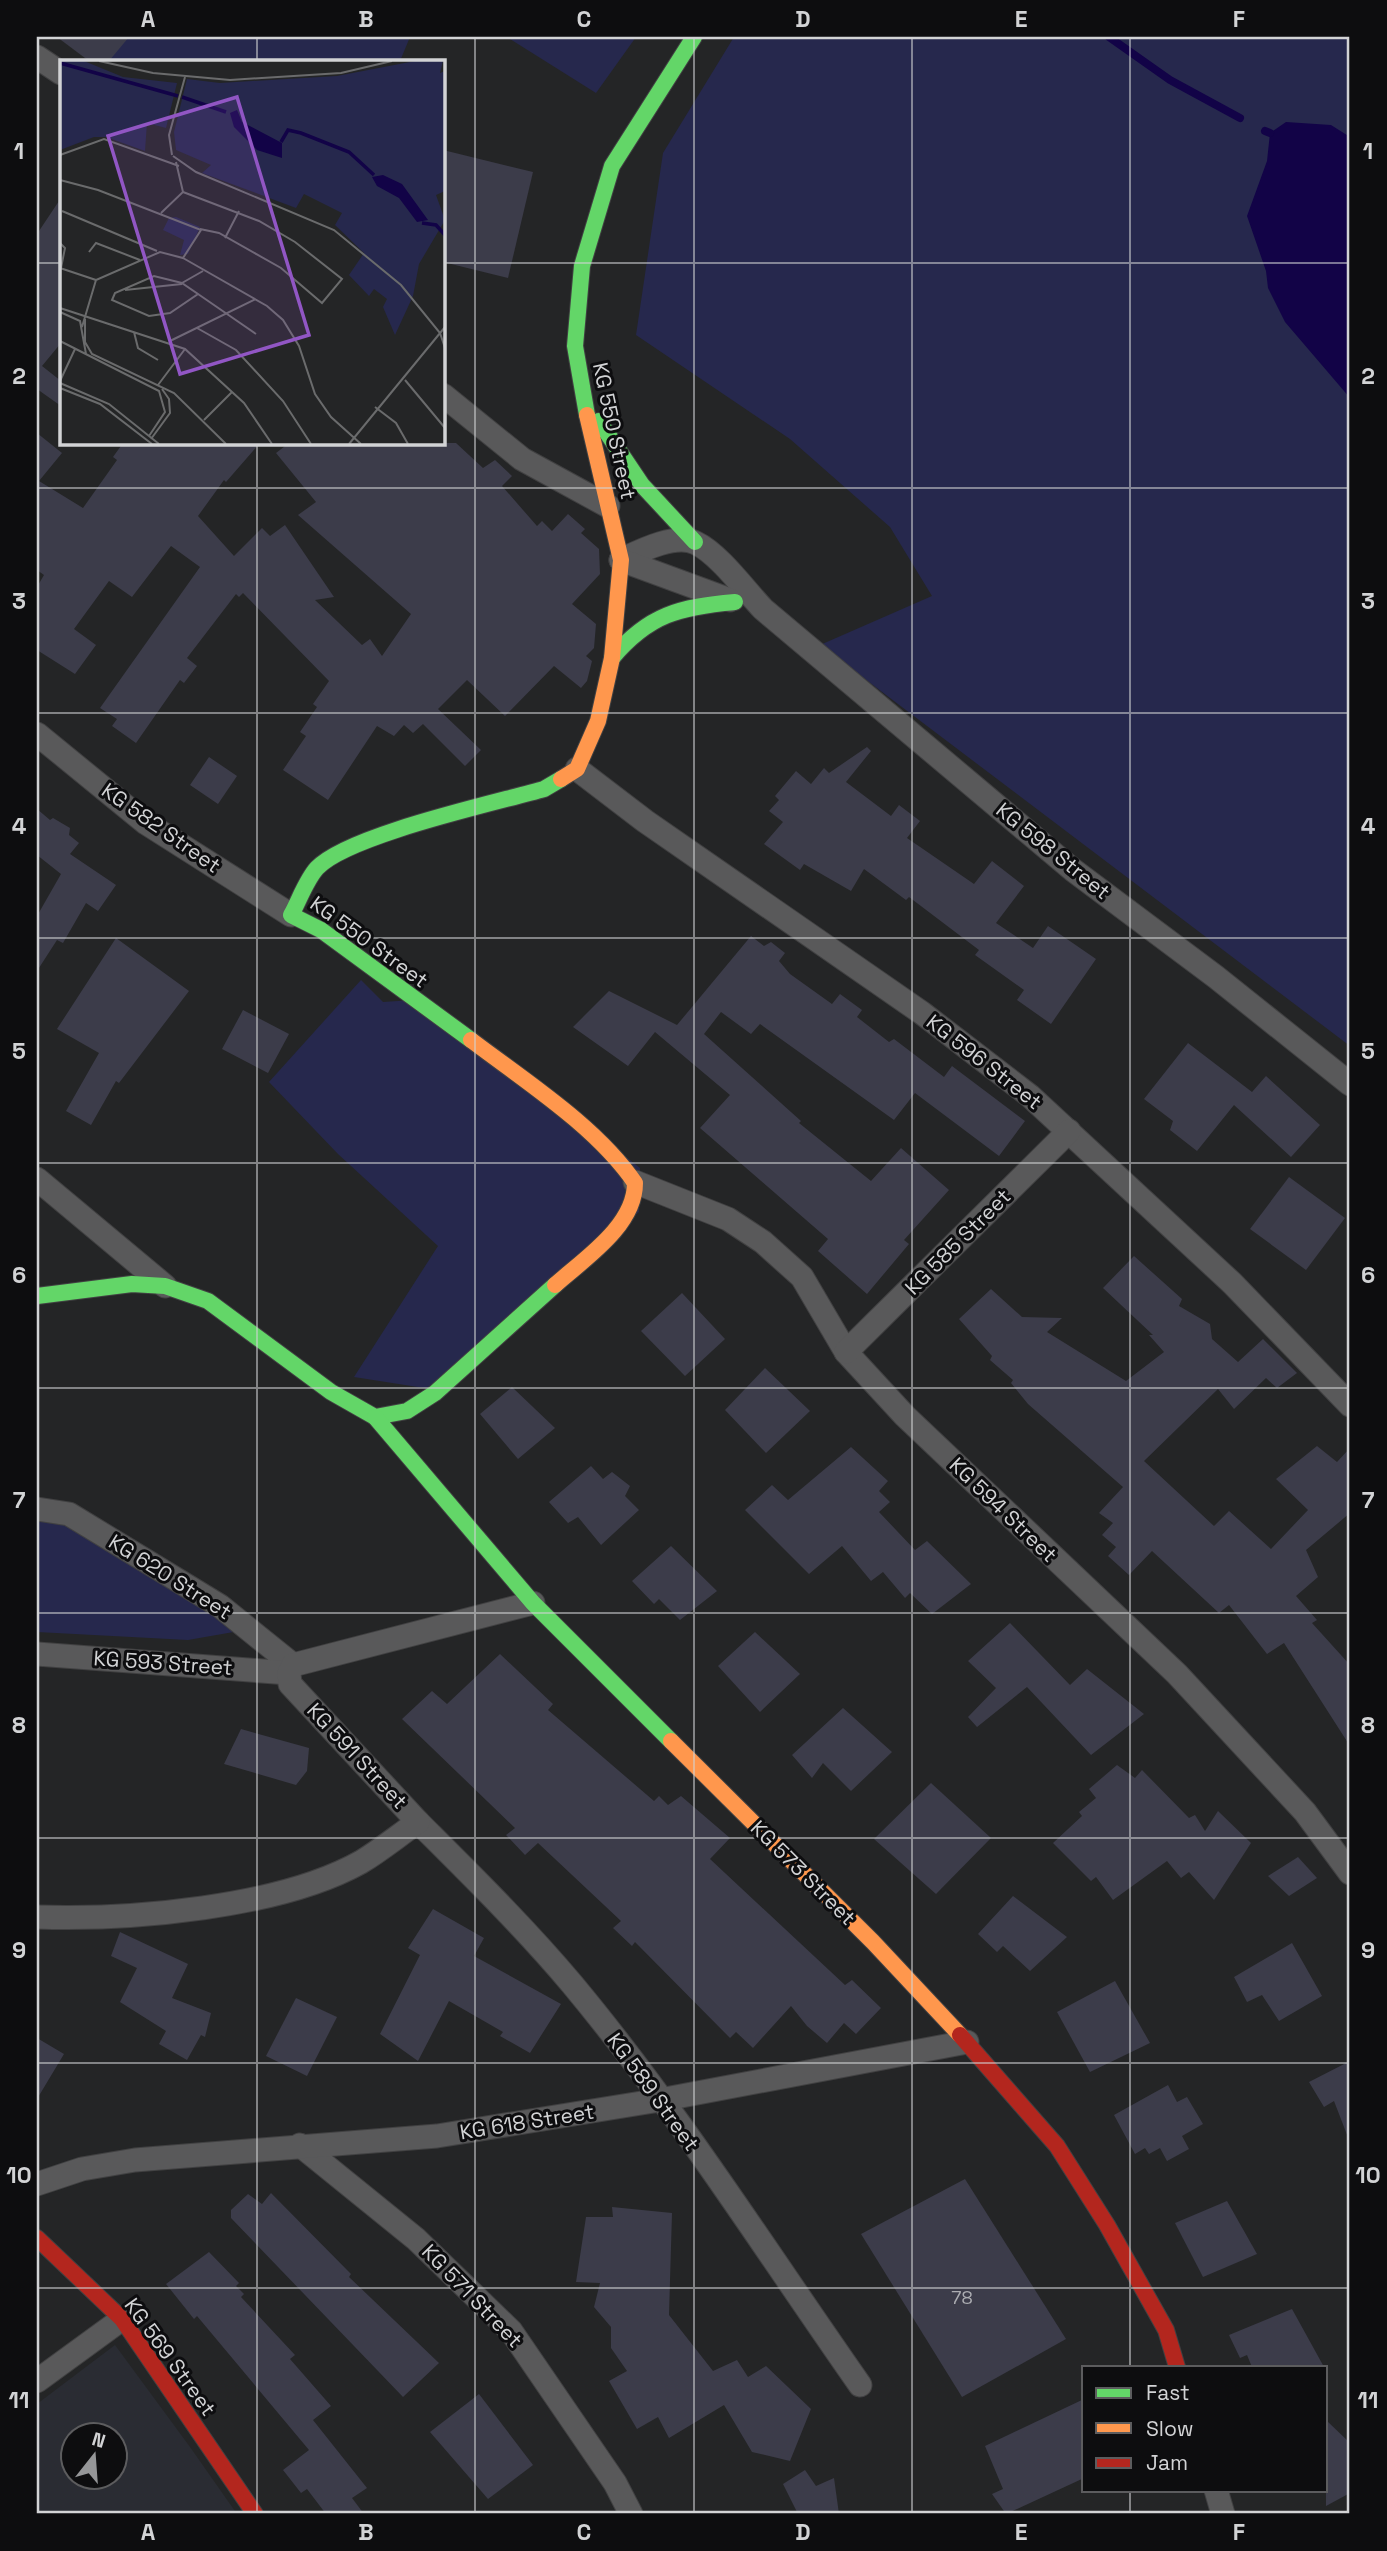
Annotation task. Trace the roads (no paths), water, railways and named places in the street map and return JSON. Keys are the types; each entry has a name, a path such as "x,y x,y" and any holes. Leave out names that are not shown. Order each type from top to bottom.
{"street":[{"name":"KG 550 Street","path":"635,1182 630,1169 541,1093 321,930 291,915 317,868 348,848 399,830 544,789 577,769 598,721 612,658 621,559 580,385 575,346 582,267 612,166 694,37"},
{"path":"37,57 60,72"},
{"path":"580,385 617,455 660,508 695,542"},
{"path":"444,396 522,459 608,506"},
{"path":"621,559 649,547 695,542"},
{"name":"KG 598 Street","path":"695,542 728,571 763,609 1073,870 1216,977 1350,1084"},
{"name":"KG 598 Street","path":"621,559 735,602 763,609"},
{"path":"612,658 628,636 657,616 684,606 735,602"},
{"name":"KG 582 Street","path":"37,734 146,823 291,915"},
{"name":"KG 596 Street","path":"577,769 645,821 922,1013 1030,1096 1232,1283 1350,1405"},
{"name":"KG 585 Street","path":"846,1352 1069,1131"},
{"path":"37,1179 165,1286"},
{"path":"37,1296 132,1284 165,1286 208,1301 331,1392 375,1417 407,1410 435,1393 599,1245 623,1219 633,1202 635,1182"},
{"name":"KG 594 Street","path":"635,1182 728,1219 763,1242 802,1277 846,1352 905,1416 1177,1674 1305,1812 1350,1873"},
{"name":"KG 573 Street","path":"375,1417 533,1603 863,1932 967,2042 1058,2146 1107,2225 1166,2330 1177,2366"},
{"name":"KG 620 Street","path":"37,1509 69,1514 220,1606 291,1669"},
{"path":"291,1669 533,1603"},
{"name":"KG 593 Street","path":"37,1654 291,1669"},
{"name":"KG 591 Street","path":"37,1917 86,1918 220,1906 299,1886 360,1862 418,1822 290,1684 291,1669"},
{"name":"KG 589 Street","path":"418,1822 506,1910 572,1984 660,2100 860,2385"},
{"name":"KG 618 Street","path":"37,2184 82,2169 135,2160 437,2136 660,2100 967,2042"},
{"name":"KG 571 Street","path":"300,2145 416,2239 511,2332 615,2483 631,2514"},
{"name":"KG 569 Street","path":"37,2238 121,2319 255,2514"},
{"path":"37,2381 121,2319"},
{"path":"1217,2492 1223,2514"}],"waterway":[{"path":"1109,37 1170,80 1240,118"},
{"path":"1265,131 1270,133"}]}
